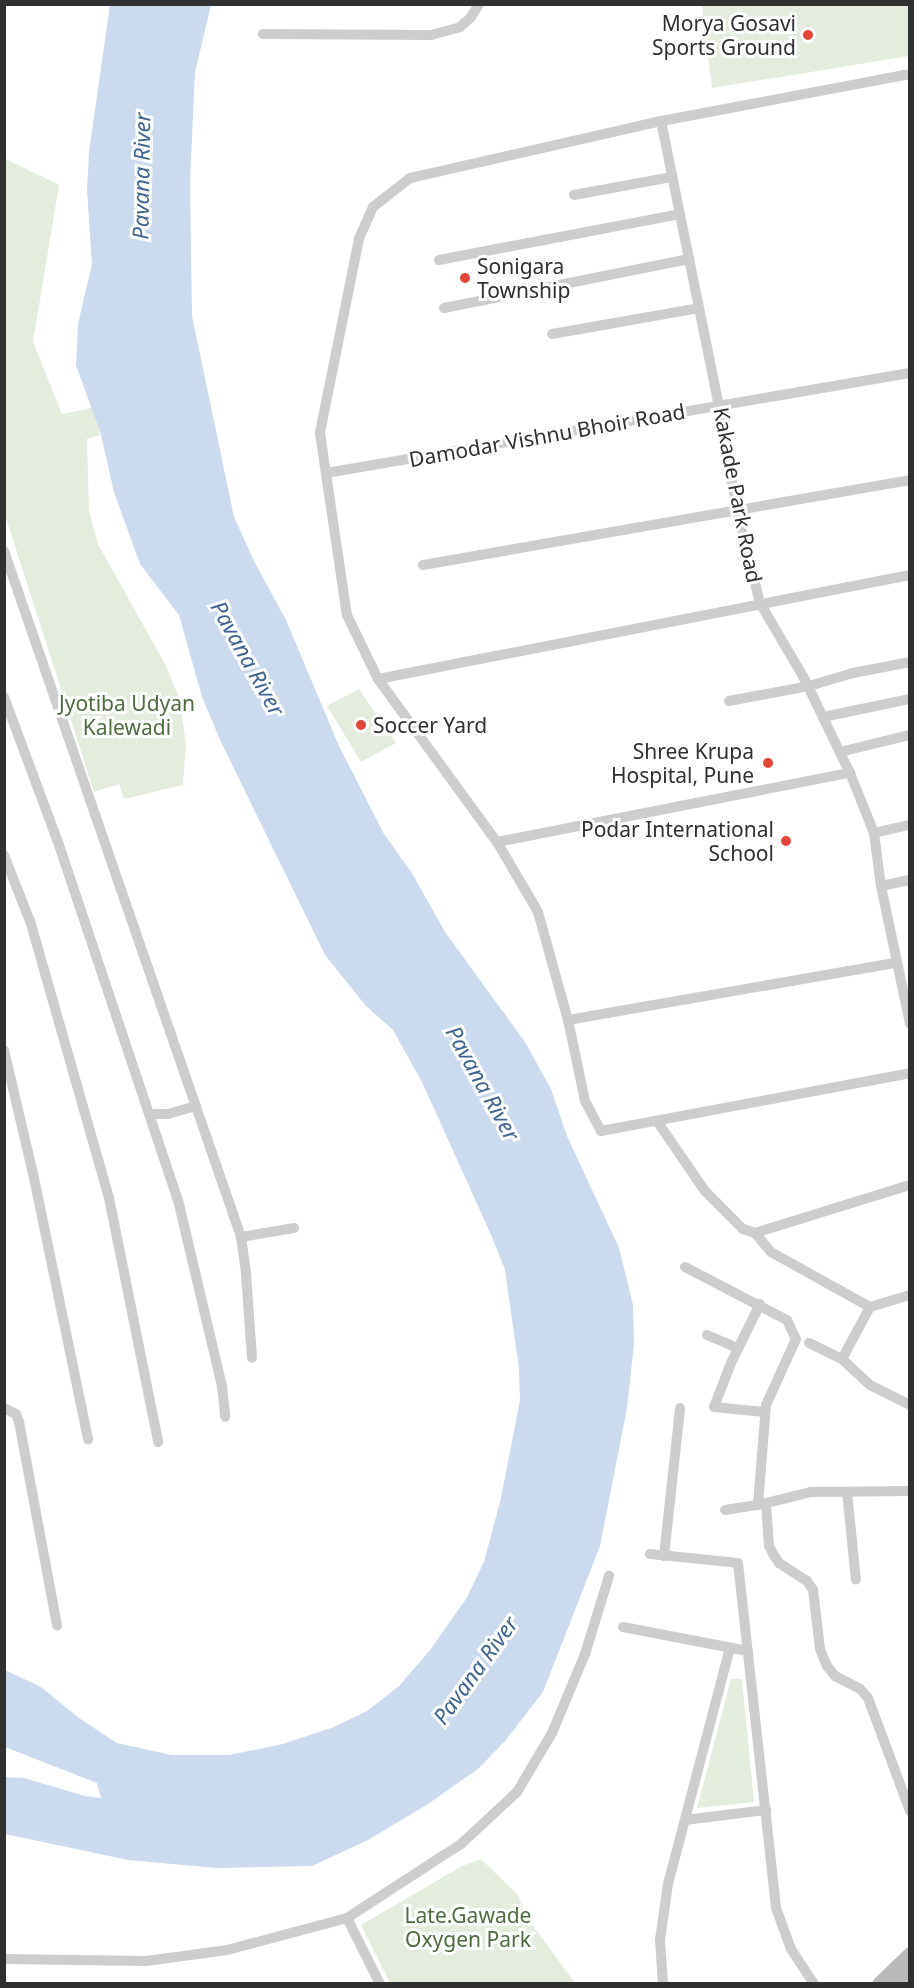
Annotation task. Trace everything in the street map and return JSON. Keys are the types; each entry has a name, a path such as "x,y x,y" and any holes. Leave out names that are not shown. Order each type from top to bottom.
{"main road":[{"path":"879,1983 909,1954"},
{"path":"896,1983 909,1969"}],"street":[{"path":"263,34 431,35 460,27 479,4"},
{"path":"909,74 661,121 410,178 373,207 359,239 320,432 347,615 378,679 497,842 538,912 568,1020 585,1101 601,1131 909,1073"},
{"name":"Kakade Park Road","path":"661,121 719,405 737,511 760,603 808,686 850,773 874,832 881,886 909,1024"},
{"path":"573,195 672,177"},
{"path":"439,260 680,214"},
{"path":"444,308 689,259"},
{"path":"552,334 699,308"},
{"name":"Damodar Vishnu Bhoir Road","path":"326,473 909,373"},
{"path":"423,565 909,480"},
{"path":"4,550 240,1237 246,1274 252,1358"},
{"path":"378,679 909,575"},
{"path":"729,701 808,686 909,662"},
{"path":"4,697 151,1114 193,1255 222,1386 225,1417"},
{"path":"823,717 909,699"},
{"path":"840,752 909,735"},
{"path":"497,842 850,773"},
{"path":"874,832 909,825"},
{"path":"4,855 31,924 109,1198 158,1442"},
{"path":"881,886 909,880"},
{"path":"568,1020 896,963"},
{"path":"4,1050 44,1223 88,1439"},
{"path":"151,1114 168,1113 196,1106"},
{"path":"657,1121 705,1191 743,1229 755,1233 771,1252 870,1307"},
{"path":"755,1233 909,1185"},
{"path":"240,1237 294,1228"},
{"path":"686,1267 787,1320 796,1339 766,1405 765,1412 762,1504 769,1546 779,1563 807,1581 813,1590 820,1649 827,1666 836,1676 860,1689 868,1698 909,1812"},
{"path":"842,1359 870,1307 909,1295"},
{"path":"760,1304 738,1348 714,1407 765,1412"},
{"path":"707,1335 738,1348"},
{"path":"809,1343 842,1359 870,1385 909,1405"},
{"path":"4,1408 15,1414 19,1422 57,1625"},
{"path":"664,1556 680,1408"},
{"path":"725,1510 811,1492 909,1491"},
{"path":"847,1492 856,1580"},
{"path":"650,1554 738,1563 776,1908 791,1949 814,1983"},
{"path":"4,1959 146,1961 227,1950 347,1918 461,1844 517,1792 552,1733 585,1654 609,1576"},
{"path":"623,1628 748,1651"},
{"path":"663,1983 662,1914 730,1648"},
{"path":"685,1820 765,1810"},
{"path":"347,1918 380,1983"}],"green space":[{"name":"Morya Gosavi Sports Ground","path":"702,5 908,5 909,56 712,88"},
{"name":"Jyotiba Udyan Kalewadi","path":"4,158 59,185 33,342 62,414 92,408 100,435 87,439 89,511 98,544 165,664 180,700 186,744 183,785 124,799 119,784 94,792 5,515"},
{"name":"Soccer Yard","path":"359,689 396,743 361,762 327,706"},
{"path":"731,1679 742,1679 754,1802 697,1808"},
{"name":"Late.Gawade Oxygen Park","path":"481,1859 518,1895 526,1916 575,1983 390,1983 361,1925 462,1866"}],"water":[{"name":"Pavana River","path":"110,5 211,5 195,72 190,181 192,316 234,517 255,563 286,620 339,746 384,834 412,873 445,932 525,1042 551,1089 567,1136 619,1248 633,1305 634,1344 627,1408 600,1546 543,1692 505,1741 478,1769 428,1804 368,1840 312,1866 217,1868 128,1860 5,1834 5,1777 24,1778 85,1796 101,1798 97,1783 5,1747 5,1670 41,1687 79,1718 117,1743 171,1755 229,1755 283,1744 334,1727 367,1711 399,1686 430,1650 466,1599 484,1562 501,1498 520,1400 519,1369 505,1270 492,1237 422,1082 393,1030 366,1006 325,955 221,742 202,697 179,615 140,564 114,492 101,435 76,365 78,324 92,264 87,190 89,152"}],"place":[{"name":"Morya Gosavi Sports Ground","path":"808,35"},
{"name":"Sonigara Township","path":"465,278"},
{"name":"Soccer Yard","path":"361,725"},
{"name":"Shree Krupa Hospital, Pune","path":"768,763"},
{"name":"Podar International School","path":"786,841"}]}
